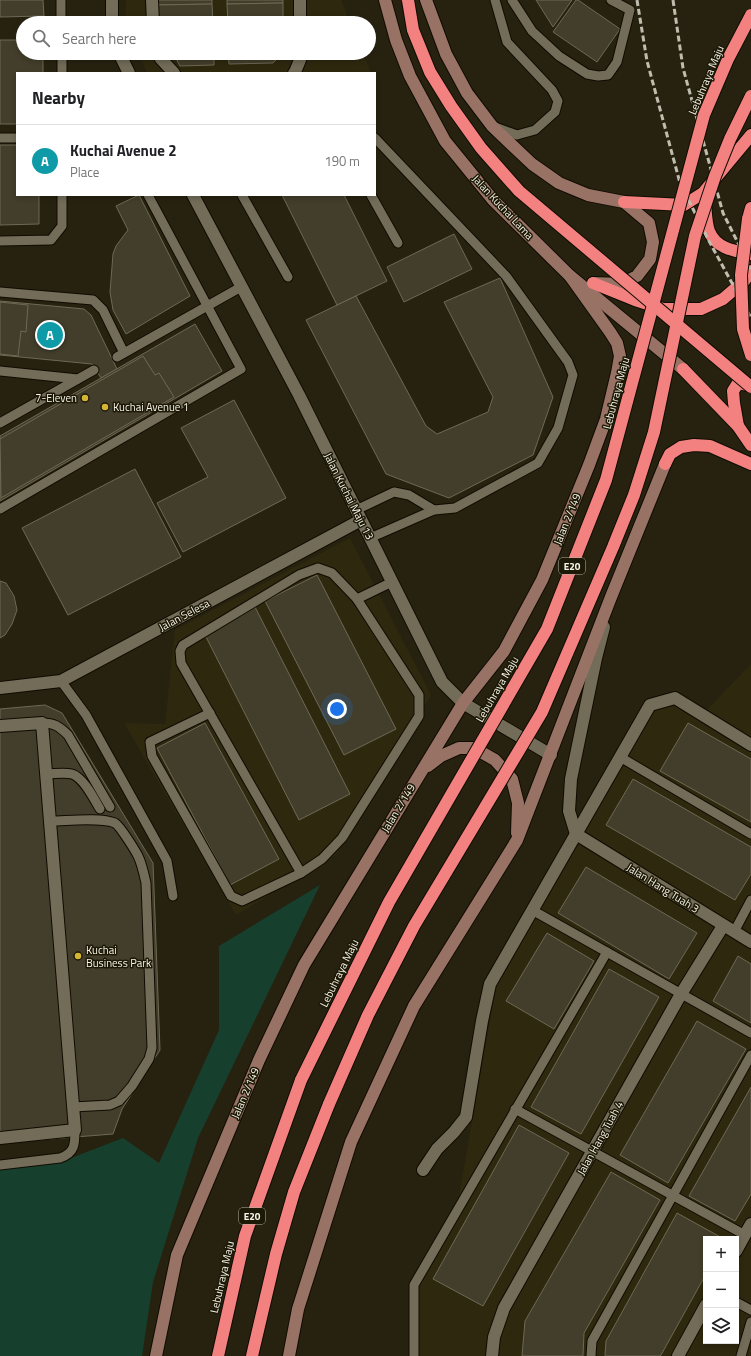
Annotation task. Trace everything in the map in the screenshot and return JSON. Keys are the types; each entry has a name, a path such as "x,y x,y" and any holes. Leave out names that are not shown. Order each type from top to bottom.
{"highway":[{"path":"408,0 414,30 430,72 451,106 481,148 525,196 751,386"},
{"name":"Lebuhraya Maju","path":"218,1356 245,1236 301,1080 389,902 547,629 606,480 704,115 728,59 751,15"},
{"name":"E20","path":"252,1356 276,1254 294,1192 329,1104 368,1015 414,926 542,712 634,495 654,432 695,236 730,139 751,96"},
{"path":"624,202 684,205 703,193 751,135"},
{"path":"703,193 709,232 719,244 731,250 751,254"},
{"path":"751,208 748,219 741,274 743,329 751,355"},
{"path":"593,283 635,300 664,309 701,309 723,299 744,281 751,271"},
{"path":"683,369 738,426 751,444"},
{"path":"738,426 733,391 738,383 751,386"},
{"path":"665,464 670,454 681,447 694,445 710,446 751,464"}],"main road":[{"name":"Jalan Kuchai Lama","path":"385,0 396,40 410,76 445,141 494,200 570,276 683,369"},
{"path":"426,0 446,54 467,93 492,126 532,164 560,183 588,195 624,202 649,223 653,242 650,259 637,276 621,284 593,283 570,276"},
{"name":"Jalan 2/149","path":"156,1356 177,1255 258,1060 304,965 463,703 504,651 542,580 589,465 606,419 620,356 617,343 570,276"},
{"path":"289,1356 298,1309 351,1142 414,1006 517,840 665,464"},
{"path":"418,775 441,756 459,748 474,748 495,760 512,779 518,802 517,840"}],"street":[{"path":"112,0 112,16"},
{"path":"152,0 153,16"},
{"path":"300,0 300,16"},
{"path":"122,60 128,72"},
{"path":"163,60 173,72"},
{"path":"295,72 300,60"},
{"name":"Jalan Kuchai Maju 13","path":"194,196 299,395 442,682 463,703 551,755"},
{"name":"Jalan Selesa","path":"0,688 60,681 359,515"},
{"path":"576,834 570,811 571,779 596,658 611,598"},
{"path":"423,1170 437,1149 466,1117 490,984 650,706 675,698 751,745"},
{"path":"0,726 42,723 74,1130 0,1138"},
{"name":"Jalan Hang Tuah 3","path":"576,834 751,942"},
{"name":"Jalan Hang Tuah 4","path":"492,1356 494,1337 504,1308 681,994 723,926"},
{"path":"739,1246 749,1228"},
{"path":"678,1356 704,1308"}],"lane":[{"path":"61,0 61,16"},
{"path":"492,126 517,135 535,130 555,112 558,101 552,90 507,42 495,0"},
{"path":"512,0 532,31 559,56 587,74 598,76 608,75 617,62 630,10 611,0"},
{"path":"62,60 62,72"},
{"path":"0,138 16,138"},
{"path":"370,538 434,510 455,508 538,463 558,428 573,375 568,362 506,276 376,139"},
{"path":"0,241 51,240 62,226 62,196"},
{"path":"0,508 241,369 149,196"},
{"path":"243,196 288,277"},
{"path":"372,196 398,243"},
{"path":"0,292 93,300 103,310 121,355 241,287"},
{"path":"0,423 94,370"},
{"path":"0,371 78,379"},
{"path":"359,515 394,492 409,495 434,510"},
{"path":"210,713 150,742 152,756 231,896 242,901 301,873 322,859 342,838 419,716 419,695 357,599 332,573 318,568 300,575 183,645 180,651 181,663 210,713 301,873"},
{"path":"357,599 392,582"},
{"path":"60,681 86,715 167,861 173,896"},
{"path":"42,723 51,723 59,726 68,735 110,806"},
{"path":"620,757 751,834"},
{"path":"46,774 73,774 81,780 88,789 100,809"},
{"path":"50,821 98,820 117,824 138,856 146,883 152,1048 149,1059 132,1086 119,1101 110,1105 73,1107"},
{"path":"734,932 751,900"},
{"path":"532,910 751,1033"},
{"path":"414,1356 414,1285 607,952"},
{"path":"591,1356 592,1341 751,1055"},
{"path":"515,1109 672,1195 749,1228"},
{"path":"0,1165 66,1156 71,1152 74,1146 74,1130"},
{"path":"739,1304 751,1310"},
{"path":"741,1356 751,1322"}],"shaded area":[{"path":"126,0 341,0 347,16 126,16"},
{"path":"141,60 366,60 371,72 147,72"},
{"path":"350,538 431,695 407,733 336,855 236,915 124,723 165,724 175,630"},
{"path":"751,664 751,1356 418,1356 419,1286 454,1224 496,987 653,711 675,705 699,718"}],"green space":[{"path":"320,885 198,1138 153,1282 142,1356 0,1356 0,1168 66,1160 123,1138 159,1163 219,1030 219,946"}],"building":[{"path":"0,0 43,0 44,16 0,17"},
{"path":"157,0 212,0 212,4 157,5"},
{"path":"227,0 283,0 283,3 227,4"},
{"path":"536,0 572,0 553,27"},
{"path":"576,0 620,29 597,62 553,32"},
{"path":"283,3 283,16 228,16 227,4"},
{"path":"212,4 213,16 158,16 157,5"},
{"path":"0,40 16,40 16,60 43,60 43,72 16,72 16,124 0,124"},
{"path":"177,60 214,60 214,65 180,66"},
{"path":"229,60 276,60 273,63 229,64"},
{"path":"0,145 16,145 16,196 39,196 39,224 0,225"},
{"path":"140,196 190,296 126,334 113,310 110,292 113,254 116,246 128,230 116,206"},
{"path":"282,196 344,196 387,281 337,305"},
{"path":"454,234 472,269 404,302 387,267"},
{"path":"500,278 553,397 533,455 449,498 386,474 306,320 356,296 426,426 437,434 488,412 493,397 444,302"},
{"path":"0,301 84,309 91,315 117,369 101,378 92,364 0,355"},
{"path":"0,302 28,305 26,332 21,331 18,356 0,354"},
{"name":"Kuchai Avenue 1","path":"195,324 222,371 0,501 0,436"},
{"name":"Kuchai Avenue 1","path":"143,356 155,375 159,373 174,397 1,498 0,439"},
{"path":"234,400 286,498 183,552 157,503 208,477 181,428"},
{"path":"135,469 181,557 68,615 22,528"},
{"path":"317,575 396,729 344,755 265,601"},
{"path":"0,581 6,583 14,596 17,610 12,624 5,635 0,638"},
{"path":"255,607 350,794 299,820 204,633"},
{"name":"Kuchai Business Park","path":"45,705 62,713 153,863 160,1050 122,1109 113,1134 0,1143 0,709"},
{"path":"205,723 279,859 230,885 157,748"},
{"path":"688,723 751,759 751,822 660,771"},
{"path":"633,779 751,847 751,874 735,900 606,825"},
{"path":"586,867 697,933 669,979 558,913"},
{"path":"547,933 594,961 554,1029 506,1001"},
{"path":"738,956 751,964 751,1023 713,1001"},
{"path":"609,969 659,997 581,1134 531,1107"},
{"path":"697,1021 746,1049 668,1183 620,1155"},
{"path":"751,1087 751,1194 735,1221 689,1196"},
{"path":"519,1125 569,1153 483,1306 433,1279"},
{"path":"611,1172 660,1200 584,1333 583,1356 522,1356 525,1321"},
{"path":"677,1213 719,1236 703,1236 703,1279 660,1356 605,1356 606,1341"}],"railway":[{"path":"637,0 647,61 680,183 709,241 751,318"},
{"path":"673,0 683,68 723,213 751,269"}],"place":[{"name":"Kuchai Avenue 2","path":"50,335"},
{"name":"7-Eleven","path":"85,398"},
{"name":"Kuchai Avenue 1","path":"105,407"},
{"name":"Kuchai Business Park","path":"78,956"}]}
